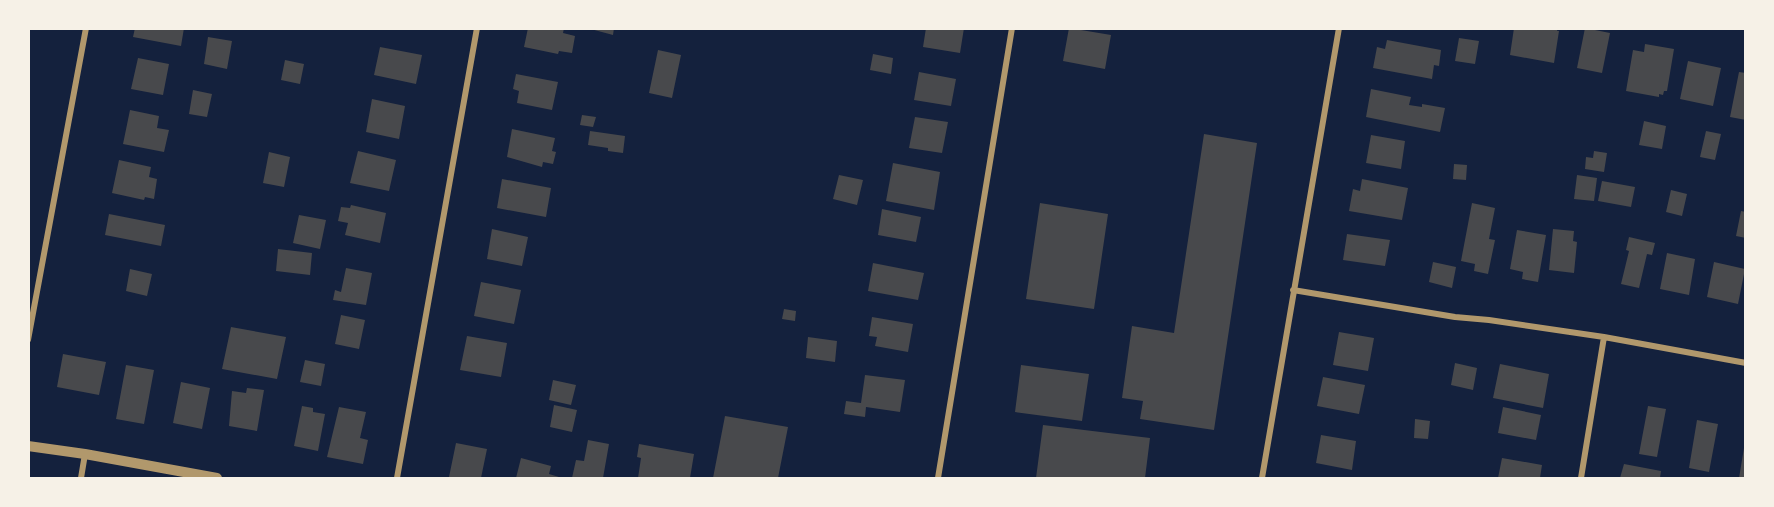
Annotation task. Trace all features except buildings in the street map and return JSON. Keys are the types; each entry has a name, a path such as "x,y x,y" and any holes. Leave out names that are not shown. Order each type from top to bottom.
{"street":[{"path":"28,340 86,28"},
{"path":"397,478 477,28"},
{"path":"938,478 1012,28"},
{"path":"1262,478 1339,28"},
{"path":"1293,290 1455,317 1604,337 1746,363"},
{"path":"1581,478 1604,337"},
{"path":"28,446 217,478"},
{"path":"81,478 85,454"}]}
